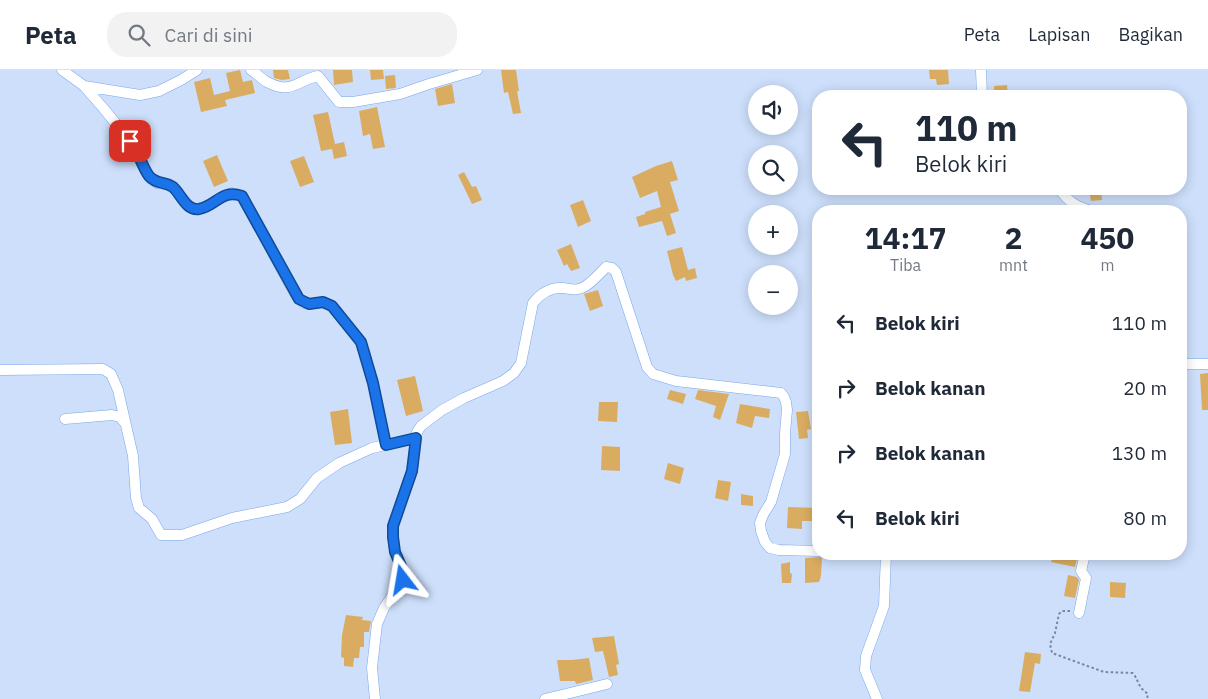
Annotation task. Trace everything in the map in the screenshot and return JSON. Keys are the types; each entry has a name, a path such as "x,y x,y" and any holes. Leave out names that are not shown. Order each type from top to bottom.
{"street":[{"path":"62,70 84,86 130,141 150,178 173,188 191,208 205,207 232,193 242,196 299,299 309,304 323,302 332,306 361,342 373,383 386,445"},
{"path":"84,86 140,95 159,91 197,70"},
{"path":"251,70 264,81 280,88 294,87 308,78 318,76 339,102 354,102 400,94 477,70"},
{"path":"981,70 982,90"},
{"path":"1063,195 1075,205"},
{"path":"376,699 372,668 377,624 384,608 403,580 404,573 395,552 393,526 412,471 417,432 421,426 442,410 503,381 514,373 521,363 532,303 538,296 549,290 582,288 606,268 612,268 616,272 647,367 653,374 676,381 781,393 784,396 787,410 785,454 771,502 760,523 761,531 765,542 770,548 812,551"},
{"path":"1187,364 1208,364"},
{"path":"0,370 103,370 111,374 118,390 133,456 136,498 139,508 152,520 161,535 182,535 232,518 287,507 300,499 317,478 339,463 372,448 416,438"},
{"path":"65,420 112,415 120,417 125,423"},
{"path":"877,699 865,670 866,656 884,606 886,560"},
{"path":"1079,613 1086,578 1081,571 1083,560"},
{"path":"552,698 607,684"}],"path":[{"path":"1079,613 1062,611 1059,614 1055,633 1050,644 1052,653 1104,672 1133,673 1140,688 1148,694 1147,699"}],"building":[{"path":"240,70 243,82 252,80 255,93 225,100 227,106 201,112 194,82 210,78 214,95 230,91 226,73"},
{"path":"273,70 288,70 290,79 274,78"},
{"path":"333,70 352,70 353,82 334,85"},
{"path":"370,70 383,70 384,79 371,80"},
{"path":"501,70 516,70 521,113 513,114 508,92 504,93"},
{"path":"929,70 948,70 949,84 937,85 936,79 930,79"},
{"path":"395,75 396,88 386,89 385,76"},
{"path":"452,84 455,103 438,106 435,89"},
{"path":"1007,85 1008,90 994,90 994,86"},
{"path":"377,107 385,147 373,149 370,134 363,136 359,111"},
{"path":"328,112 335,144 344,142 347,156 334,159 332,149 321,151 313,115"},
{"path":"217,155 228,181 214,187 203,161"},
{"path":"304,156 314,182 300,187 290,161"},
{"path":"672,161 678,180 670,182 679,211 670,214 676,233 667,236 662,221 639,227 636,217 661,207 657,191 640,198 632,177"},
{"path":"464,172 472,187 476,186 482,200 472,204 458,175"},
{"path":"1090,195 1102,195 1102,200 1091,201"},
{"path":"583,200 591,221 578,227 570,205"},
{"path":"571,244 580,268 571,271 567,264 564,266 557,250"},
{"path":"682,247 688,270 695,268 697,278 686,281 685,277 676,281 667,251"},
{"path":"598,290 603,306 590,311 584,294"},
{"path":"1208,373 1208,410 1202,410 1200,374"},
{"path":"415,376 423,411 406,416 397,380"},
{"path":"670,390 686,394 683,404 667,399"},
{"path":"698,390 729,394 720,420 713,417 716,406 695,399"},
{"path":"599,402 618,402 617,422 598,421"},
{"path":"740,404 770,409 769,418 755,416 752,428 736,423"},
{"path":"348,409 352,443 335,445 330,412"},
{"path":"808,411 811,429 807,430 808,438 799,439 796,412"},
{"path":"602,446 620,447 620,471 601,470"},
{"path":"668,463 684,468 680,484 664,479"},
{"path":"718,480 731,482 728,501 715,498"},
{"path":"741,494 753,496 753,506 741,505"},
{"path":"788,507 812,508 812,521 802,521 802,529 787,528"},
{"path":"805,558 822,560 819,582 805,583"},
{"path":"1052,560 1077,560 1075,567 1051,562"},
{"path":"790,562 791,583 782,583 781,564"},
{"path":"1068,575 1077,577 1079,580 1075,598 1064,596"},
{"path":"1110,582 1126,583 1125,598 1110,597"},
{"path":"346,615 363,617 362,620 371,621 369,632 364,632 364,647 360,647 359,658 354,658 353,667 344,666 344,658 341,657 342,635"},
{"path":"614,636 619,664 616,665 618,675 609,677 603,651 595,652 592,638"},
{"path":"1025,652 1041,654 1040,664 1035,663 1030,692 1019,691"},
{"path":"589,658 593,680 576,684 575,681 560,681 557,660"}],"route":[{"path":"130,141 150,178 173,188 191,208 205,207 232,193 242,196 299,299 309,304 323,302 332,306 361,342 373,383 386,445 416,438 412,471 393,526 395,552 404,573 403,580"}]}
